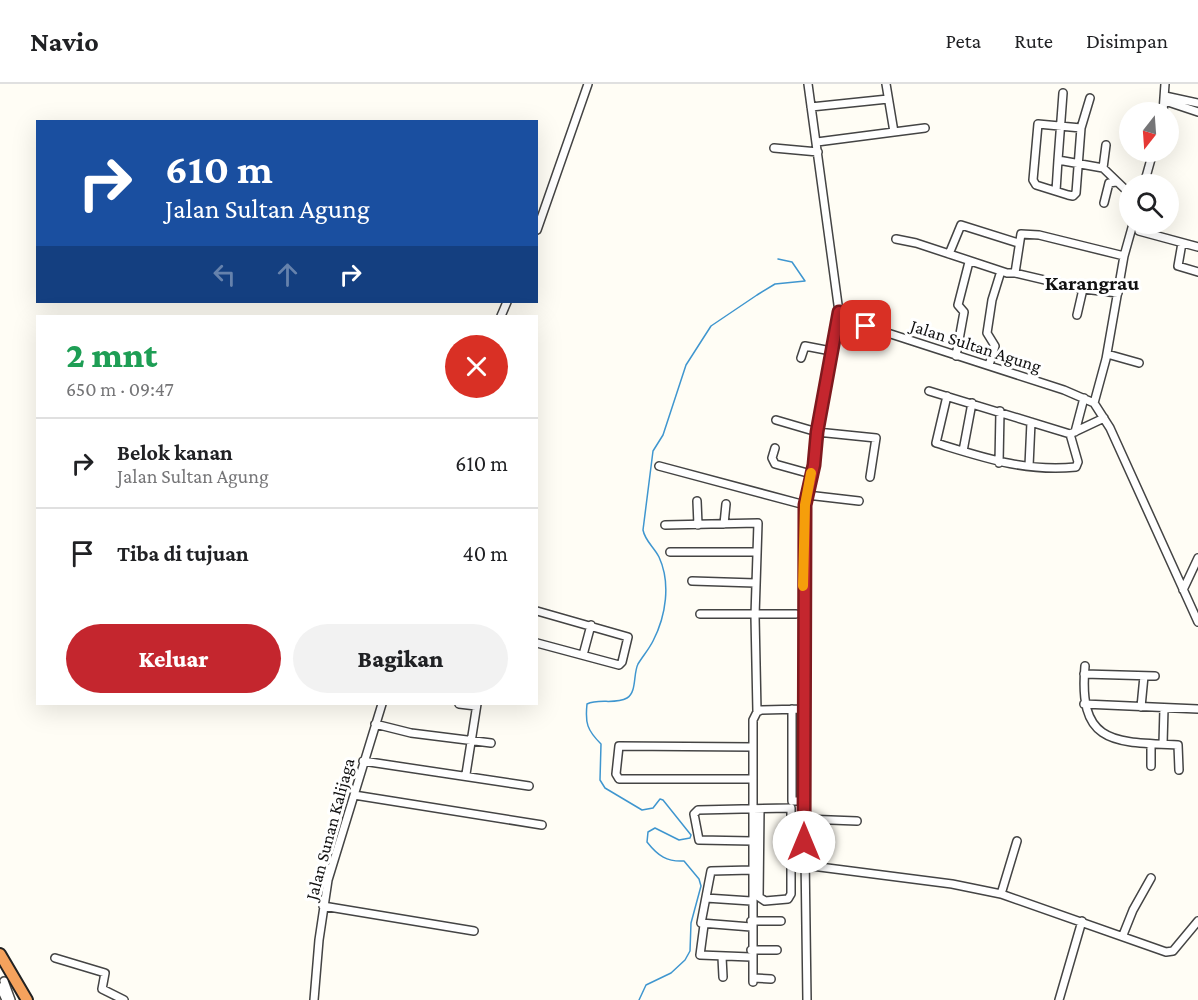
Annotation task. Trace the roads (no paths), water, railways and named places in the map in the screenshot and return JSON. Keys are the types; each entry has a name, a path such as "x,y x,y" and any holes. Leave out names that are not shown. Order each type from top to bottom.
{"highway":[{"path":"0,954 4,982 27,1000"}],"street":[{"path":"538,227 588,84"},
{"path":"807,1000 802,709 805,505 814,465 817,432 839,312 808,84"},
{"path":"886,84 894,132"},
{"path":"1164,102 1165,84"},
{"path":"1056,191 1063,93"},
{"path":"1081,128 1037,125 1033,180 1036,185 1075,195 1081,128 1090,98"},
{"path":"1165,98 1198,103"},
{"path":"1165,98 1198,112"},
{"path":"811,107 888,99"},
{"path":"817,142 925,128"},
{"path":"1103,168 1106,145"},
{"path":"774,148 818,152"},
{"path":"1058,160 1103,168 1119,185"},
{"path":"1104,203 1109,183 1116,182"},
{"path":"949,254 961,225 1018,243"},
{"path":"1015,273 1021,234 1031,234 1124,256"},
{"path":"1094,403 1107,354 1124,256 1133,234"},
{"path":"1154,234 1198,247"},
{"path":"896,239 1001,271 1083,289 1118,294"},
{"path":"1182,243 1177,265 1198,272"},
{"path":"956,356 964,312 958,305 969,262"},
{"path":"990,365 995,346 987,333 992,300 1001,271"},
{"path":"1077,315 1083,289"},
{"name":"Jalan Sultan Agung","path":"839,312 866,326 990,365 1094,403 1136,481 1198,622"},
{"path":"801,358 805,346 831,351"},
{"path":"1107,354 1139,363"},
{"path":"929,392 1072,433 1104,418"},
{"path":"947,396 936,441 999,463 1077,467 1072,433 1084,398"},
{"path":"963,451 972,403"},
{"path":"999,463 1000,411"},
{"path":"776,420 817,432 876,438 870,477"},
{"path":"1029,466 1031,422"},
{"path":"775,448 772,458 775,464 811,474"},
{"path":"659,466 805,505"},
{"path":"807,495 859,501"},
{"path":"697,501 698,525"},
{"path":"724,524 726,504"},
{"path":"665,525 758,523 755,583 757,712 753,720 753,778 756,809 759,897 762,901 785,900 791,894 792,808 756,809 698,810 693,817 699,840 752,841"},
{"path":"670,552 756,552"},
{"path":"1183,590 1198,558"},
{"path":"692,581 755,583"},
{"path":"538,611 628,637 622,662 619,665 538,643"},
{"path":"700,614 796,614"},
{"path":"583,656 591,625"},
{"path":"1155,676 1085,670 1084,704 1092,722 1102,733 1124,742 1178,745 1179,770"},
{"path":"1142,706 1144,676"},
{"path":"1084,704 1198,709"},
{"name":"Jalan Sunan Kalijaga","path":"314,1000 323,906 328,880 382,705"},
{"path":"466,774 476,705"},
{"path":"1164,708 1164,744"},
{"path":"792,709 792,801 804,801"},
{"path":"757,712 802,709"},
{"path":"375,724 411,734 491,743"},
{"path":"1151,744 1151,765"},
{"path":"753,747 619,746 616,774 617,778 628,779 753,778"},
{"path":"363,761 466,774 529,786"},
{"path":"354,795 542,825"},
{"path":"756,809 752,841 751,953 753,980 771,979"},
{"path":"804,819 857,821"},
{"path":"1001,894 1017,841"},
{"path":"804,865 952,884 1001,894 1170,952 1198,921"},
{"path":"752,870 711,871 701,923 704,925 700,955 722,957 777,950"},
{"path":"1123,935 1133,910 1151,878"},
{"path":"706,898 751,901"},
{"path":"323,906 474,931"},
{"path":"704,925 781,921"},
{"path":"1059,1000 1082,921"},
{"path":"722,957 723,977"},
{"path":"55,958 105,973 102,989 123,1000"},
{"path":"4,982 6,1000"},
{"path":"4,982 11,1000"}],"waterway":[{"path":"639,1000 646,985 671,973 685,960 690,951 691,923 701,886 699,879 684,861 663,857 647,842 648,832 655,828 679,840 690,838 691,835 663,800 660,799 653,808 642,810 605,788 600,780 601,744 588,726 587,704 622,700 630,695 634,687 638,664 651,644 661,621 666,588 663,567 643,530 653,451 663,435 686,365 711,326 775,284 805,281 792,262 778,259"}],"district":[{"name":"Karangrau","path":"1092,283"}]}
